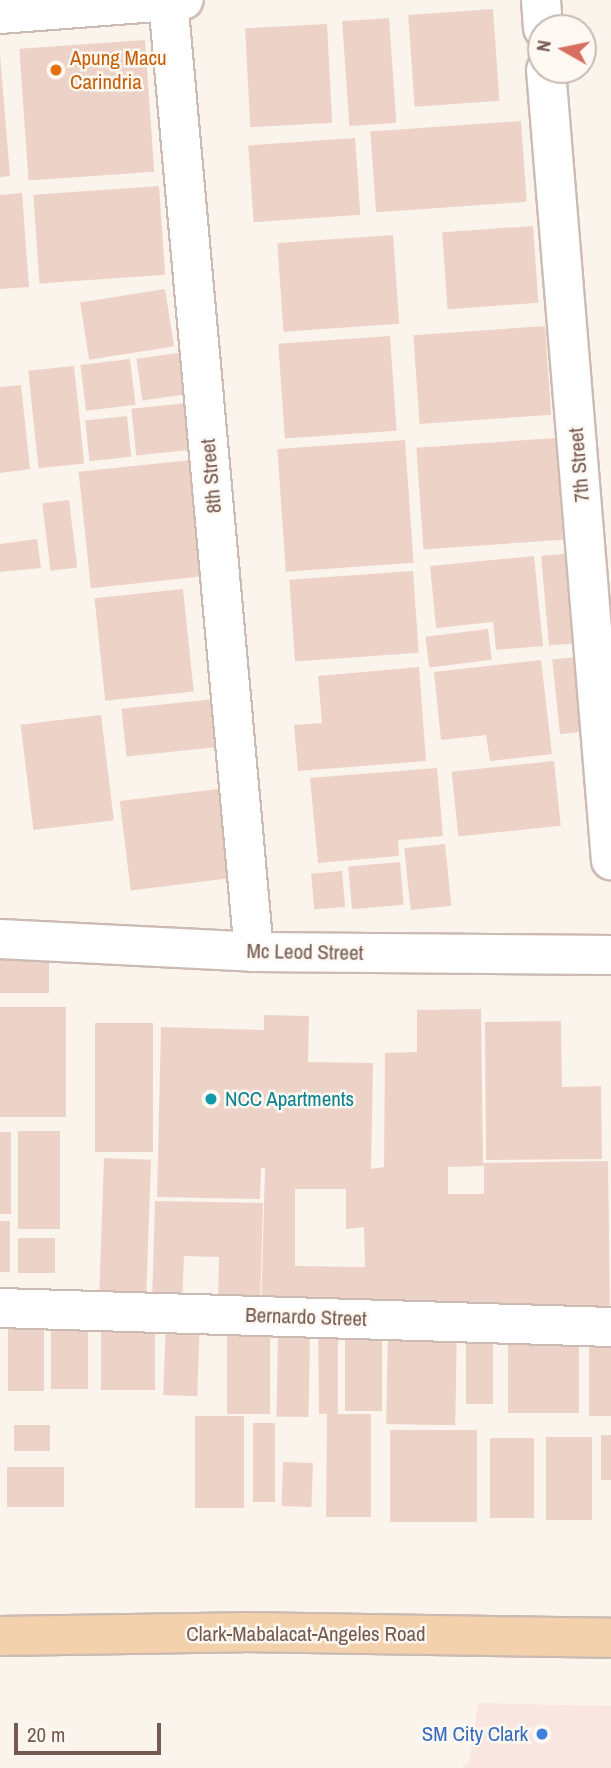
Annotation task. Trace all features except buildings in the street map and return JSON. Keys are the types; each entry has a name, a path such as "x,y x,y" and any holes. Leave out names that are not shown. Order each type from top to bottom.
{"main road":[{"name":"Clark-Mabalacat-Angeles Road","path":"0,1636 256,1632 611,1638"}],"street":[{"path":"0,14 173,1"},
{"name":"8th Street","path":"173,1 254,952"},
{"name":"7th Street","path":"547,84 611,860"},
{"name":"Mc Leod Street","path":"0,939 254,952 611,955"},
{"name":"Bernardo Street","path":"0,1308 611,1327"}],"shaded area":[{"name":"SM City Clark","path":"478,1703 611,1706 611,1768 462,1768 469,1762"}],"place":[{"name":"Apung Macu Carindria","path":"56,70"},
{"name":"NCC Apartments","path":"211,1099"},
{"name":"SM City Clark","path":"542,1734"}]}
